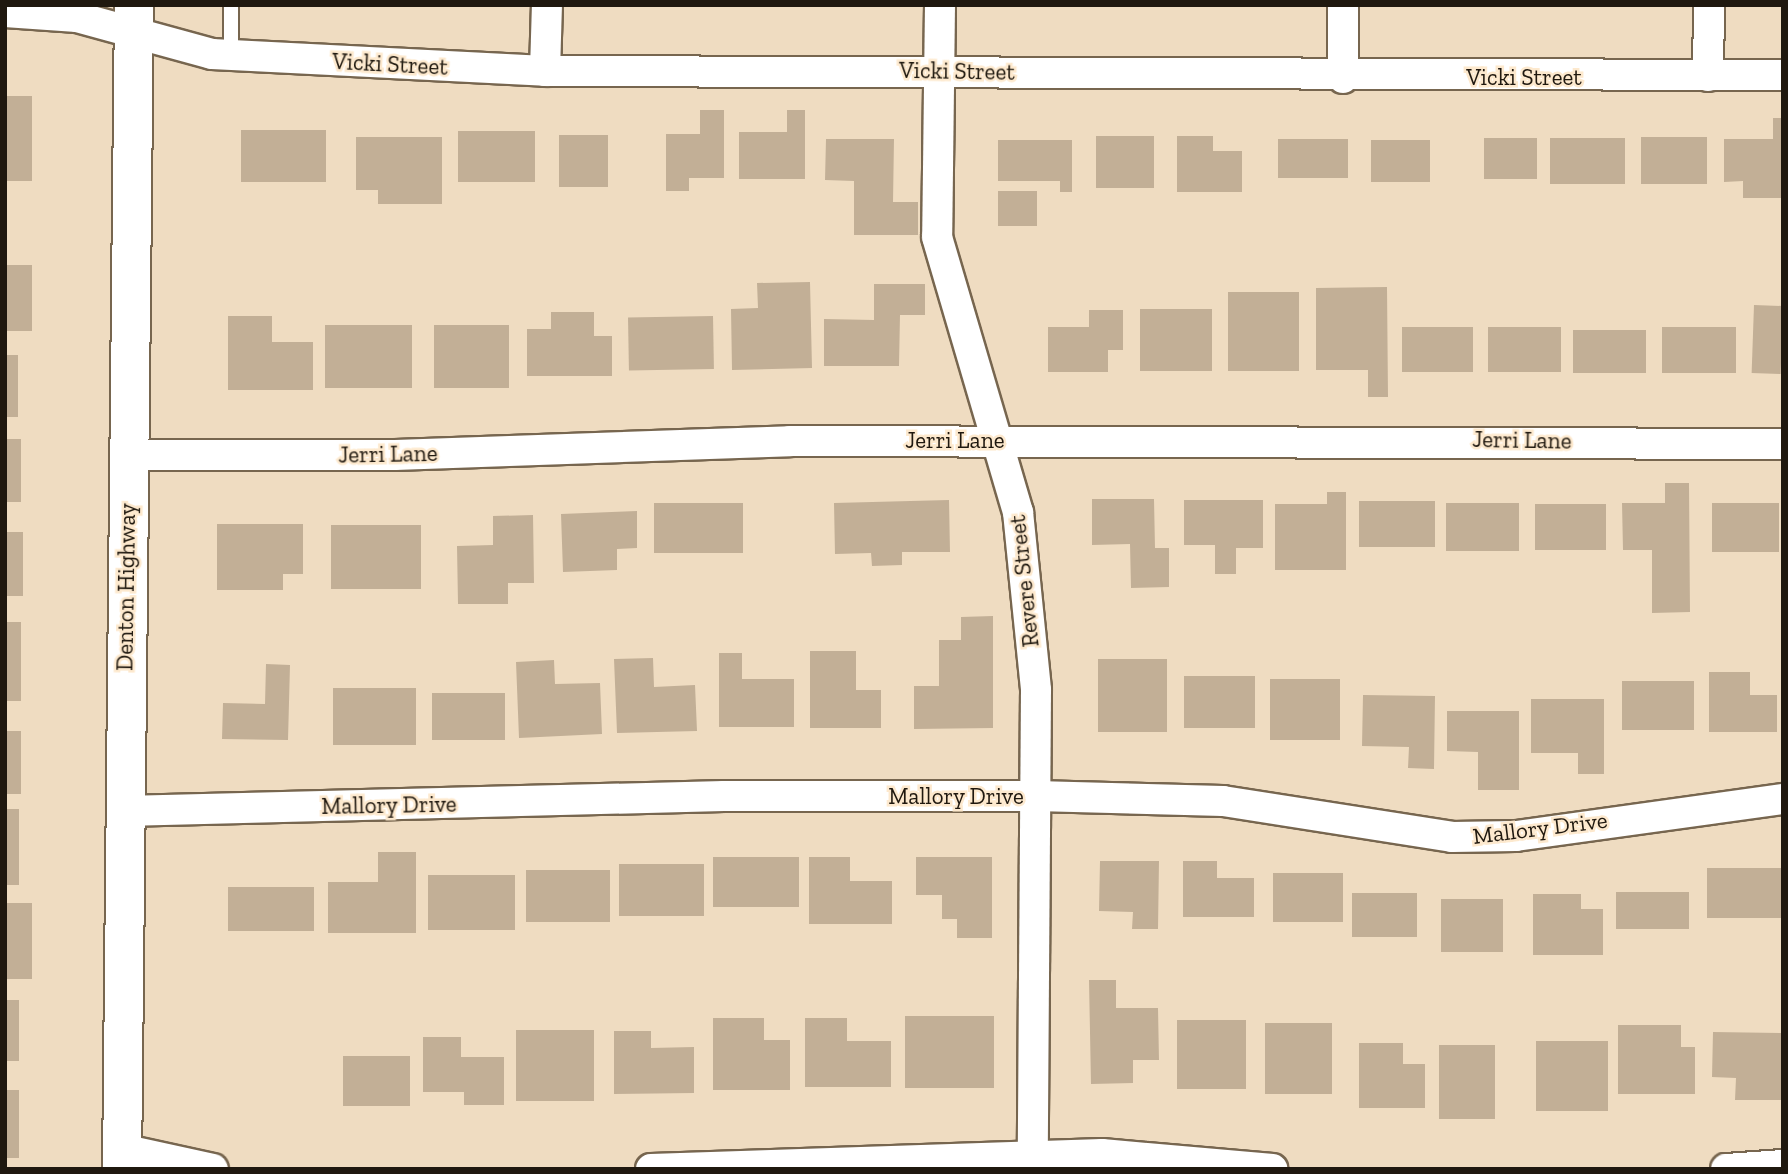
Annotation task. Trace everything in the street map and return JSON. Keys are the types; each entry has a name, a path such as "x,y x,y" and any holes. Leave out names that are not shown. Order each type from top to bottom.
{"main road":[{"name":"Denton Highway","path":"122,1159 127,455 134,20"}],"street":[{"path":"545,71 547,5"},
{"name":"Revere Street","path":"940,5 937,237 1018,512 1035,690 1033,1163"},
{"path":"1343,5 1343,78"},
{"path":"1708,76 1709,5"},
{"name":"Vicki Street","path":"5,12 134,20 231,55 545,71 938,70 1343,78 1783,75"},
{"name":"Jerri Lane","path":"127,455 997,440 1783,444"},
{"name":"Mallory Drive","path":"124,811 724,796 1035,796 1223,802 1452,837 1516,836 1783,799"},
{"path":"651,1169 736,1161 1033,1163 1102,1154 1272,1169"},
{"path":"122,1159 213,1169"},
{"path":"1726,1169 1783,1165"}],"lane":[{"path":"231,5 231,55"}],"building":[{"path":"5,96 32,96 32,181 5,181"},
{"path":"700,110 724,110 724,178 689,178 689,191 666,191 666,134 700,134"},
{"path":"787,110 805,110 805,179 739,179 739,132 787,132"},
{"path":"1773,118 1783,118 1783,198 1743,198 1743,181 1724,182 1724,139 1773,139"},
{"path":"241,130 326,130 326,182 241,182"},
{"path":"458,131 535,131 535,182 458,182"},
{"path":"559,135 608,135 608,187 559,187"},
{"path":"1096,136 1154,136 1154,188 1096,188"},
{"path":"1177,136 1213,136 1213,151 1242,151 1242,192 1177,192"},
{"path":"356,137 442,137 442,204 378,204 378,190 356,190"},
{"path":"1641,137 1707,137 1707,184 1641,184"},
{"path":"1484,138 1537,138 1537,179 1484,179"},
{"path":"1550,138 1625,138 1625,184 1550,184"},
{"path":"826,139 894,139 893,202 918,202 918,235 854,235 854,181 825,180"},
{"path":"1278,139 1348,139 1348,178 1278,178"},
{"path":"998,140 1072,140 1072,192 1060,192 1060,181 998,181"},
{"path":"1371,140 1430,140 1430,182 1371,182"},
{"path":"998,191 1037,191 1037,226 998,226"},
{"path":"5,265 32,265 32,331 5,331"},
{"path":"810,282 812,368 732,370 731,309 758,308 757,283"},
{"path":"874,284 925,284 925,315 900,315 899,366 824,366 824,319 874,320"},
{"path":"1387,287 1388,397 1368,397 1368,370 1316,370 1316,288"},
{"path":"1228,292 1299,292 1299,371 1228,371"},
{"path":"1754,305 1783,306 1781,374 1752,373"},
{"path":"1140,309 1212,309 1212,371 1140,371"},
{"path":"1089,310 1123,310 1123,350 1108,350 1108,372 1048,372 1048,327 1089,327"},
{"path":"551,312 594,312 594,336 612,336 612,376 527,376 527,329 551,329"},
{"path":"228,316 272,316 272,342 313,342 313,390 228,390"},
{"path":"713,316 714,369 629,370 628,317"},
{"path":"325,325 412,325 412,388 325,388"},
{"path":"434,325 509,325 509,388 434,388"},
{"path":"1402,327 1473,327 1473,372 1402,372"},
{"path":"1488,327 1561,327 1561,372 1488,372"},
{"path":"1662,327 1736,327 1736,373 1662,373"},
{"path":"1573,330 1646,330 1646,373 1573,373"},
{"path":"5,355 18,355 18,417 5,417"},
{"path":"5,439 21,439 21,502 5,502"},
{"path":"1665,483 1689,483 1690,612 1652,613 1652,550 1623,550 1622,503 1665,503"},
{"path":"1327,492 1346,492 1346,570 1275,570 1275,504 1327,504"},
{"path":"1092,499 1154,499 1155,548 1169,548 1169,587 1131,588 1130,544 1092,545"},
{"path":"949,500 950,552 902,552 902,565 872,566 871,553 835,554 834,503"},
{"path":"1184,500 1263,500 1263,548 1236,548 1236,574 1215,574 1215,545 1184,545"},
{"path":"1359,501 1435,501 1435,547 1359,547"},
{"path":"654,503 743,503 743,553 654,553"},
{"path":"1446,503 1519,503 1519,551 1446,551"},
{"path":"1712,503 1779,503 1779,552 1712,552"},
{"path":"1535,504 1606,504 1606,550 1535,550"},
{"path":"637,511 637,548 617,549 617,570 563,572 561,514"},
{"path":"533,515 534,583 508,583 508,604 458,604 457,546 493,545 493,516"},
{"path":"217,524 303,524 303,574 283,574 283,590 217,590"},
{"path":"331,525 421,525 421,589 331,589"},
{"path":"5,532 23,532 23,596 5,596"},
{"path":"993,616 993,728 914,729 914,686 939,686 939,640 961,640 961,617"},
{"path":"5,622 21,622 21,701 5,701"},
{"path":"810,651 856,651 856,690 881,690 881,728 810,728"},
{"path":"719,653 742,653 742,679 794,679 794,727 719,727"},
{"path":"653,658 654,687 695,685 697,731 617,733 614,659"},
{"path":"1098,659 1167,659 1167,732 1098,732"},
{"path":"554,660 555,684 600,683 602,734 519,738 516,662"},
{"path":"266,664 290,665 288,740 222,739 223,703 265,704"},
{"path":"1709,672 1750,672 1750,695 1777,695 1777,732 1709,732"},
{"path":"1184,676 1255,676 1255,728 1184,728"},
{"path":"1270,679 1340,679 1340,740 1270,740"},
{"path":"1622,681 1694,681 1694,730 1622,730"},
{"path":"333,688 416,688 416,745 333,745"},
{"path":"432,693 505,693 505,740 432,740"},
{"path":"1363,695 1435,696 1434,769 1408,768 1409,747 1362,746"},
{"path":"1531,699 1604,699 1604,774 1578,774 1578,753 1531,753"},
{"path":"1447,711 1519,711 1519,790 1478,790 1478,752 1447,751"},
{"path":"5,731 21,731 21,794 5,794"},
{"path":"5,809 19,809 19,885 5,885"},
{"path":"378,852 416,852 416,933 328,933 328,882 378,882"},
{"path":"713,857 799,857 799,907 713,907"},
{"path":"809,857 850,857 850,881 892,881 892,924 809,924"},
{"path":"916,857 992,857 992,938 957,938 957,919 942,919 942,895 916,895"},
{"path":"1100,861 1159,861 1158,929 1132,929 1133,912 1099,911"},
{"path":"1183,861 1217,861 1217,878 1254,878 1254,917 1183,917"},
{"path":"619,864 704,864 704,916 619,916"},
{"path":"1707,868 1781,868 1781,918 1707,918"},
{"path":"526,870 610,870 610,922 526,922"},
{"path":"1273,873 1343,873 1343,922 1273,922"},
{"path":"428,875 515,875 515,930 428,930"},
{"path":"228,887 314,887 314,931 228,931"},
{"path":"1616,892 1689,892 1689,929 1616,929"},
{"path":"1352,893 1417,893 1417,937 1352,937"},
{"path":"1533,894 1581,894 1581,909 1603,909 1603,955 1533,955"},
{"path":"1441,899 1503,899 1503,952 1441,952"},
{"path":"5,903 32,903 32,979 5,979"},
{"path":"1089,980 1116,980 1116,1008 1158,1008 1159,1060 1133,1060 1133,1083 1091,1084"},
{"path":"5,1000 19,1000 19,1061 5,1061"},
{"path":"905,1016 994,1016 994,1088 905,1088"},
{"path":"713,1018 764,1018 764,1040 790,1040 790,1090 713,1090"},
{"path":"805,1018 847,1018 847,1041 891,1041 891,1087 805,1087"},
{"path":"1177,1020 1246,1020 1246,1089 1177,1089"},
{"path":"1265,1023 1332,1023 1332,1094 1265,1094"},
{"path":"1618,1025 1681,1025 1681,1047 1695,1047 1695,1094 1618,1094"},
{"path":"516,1030 594,1030 594,1101 516,1101"},
{"path":"614,1031 651,1031 651,1048 694,1047 694,1093 614,1094"},
{"path":"1713,1032 1782,1033 1782,1100 1735,1100 1736,1078 1712,1077"},
{"path":"423,1037 461,1037 461,1057 504,1057 504,1105 464,1105 464,1092 423,1092"},
{"path":"1536,1041 1608,1041 1608,1111 1536,1111"},
{"path":"1359,1043 1403,1043 1403,1064 1425,1064 1425,1108 1359,1108"},
{"path":"1439,1045 1495,1045 1495,1119 1439,1119"},
{"path":"343,1056 410,1056 410,1106 343,1106"},
{"path":"5,1090 19,1090 19,1158 5,1158"}]}
